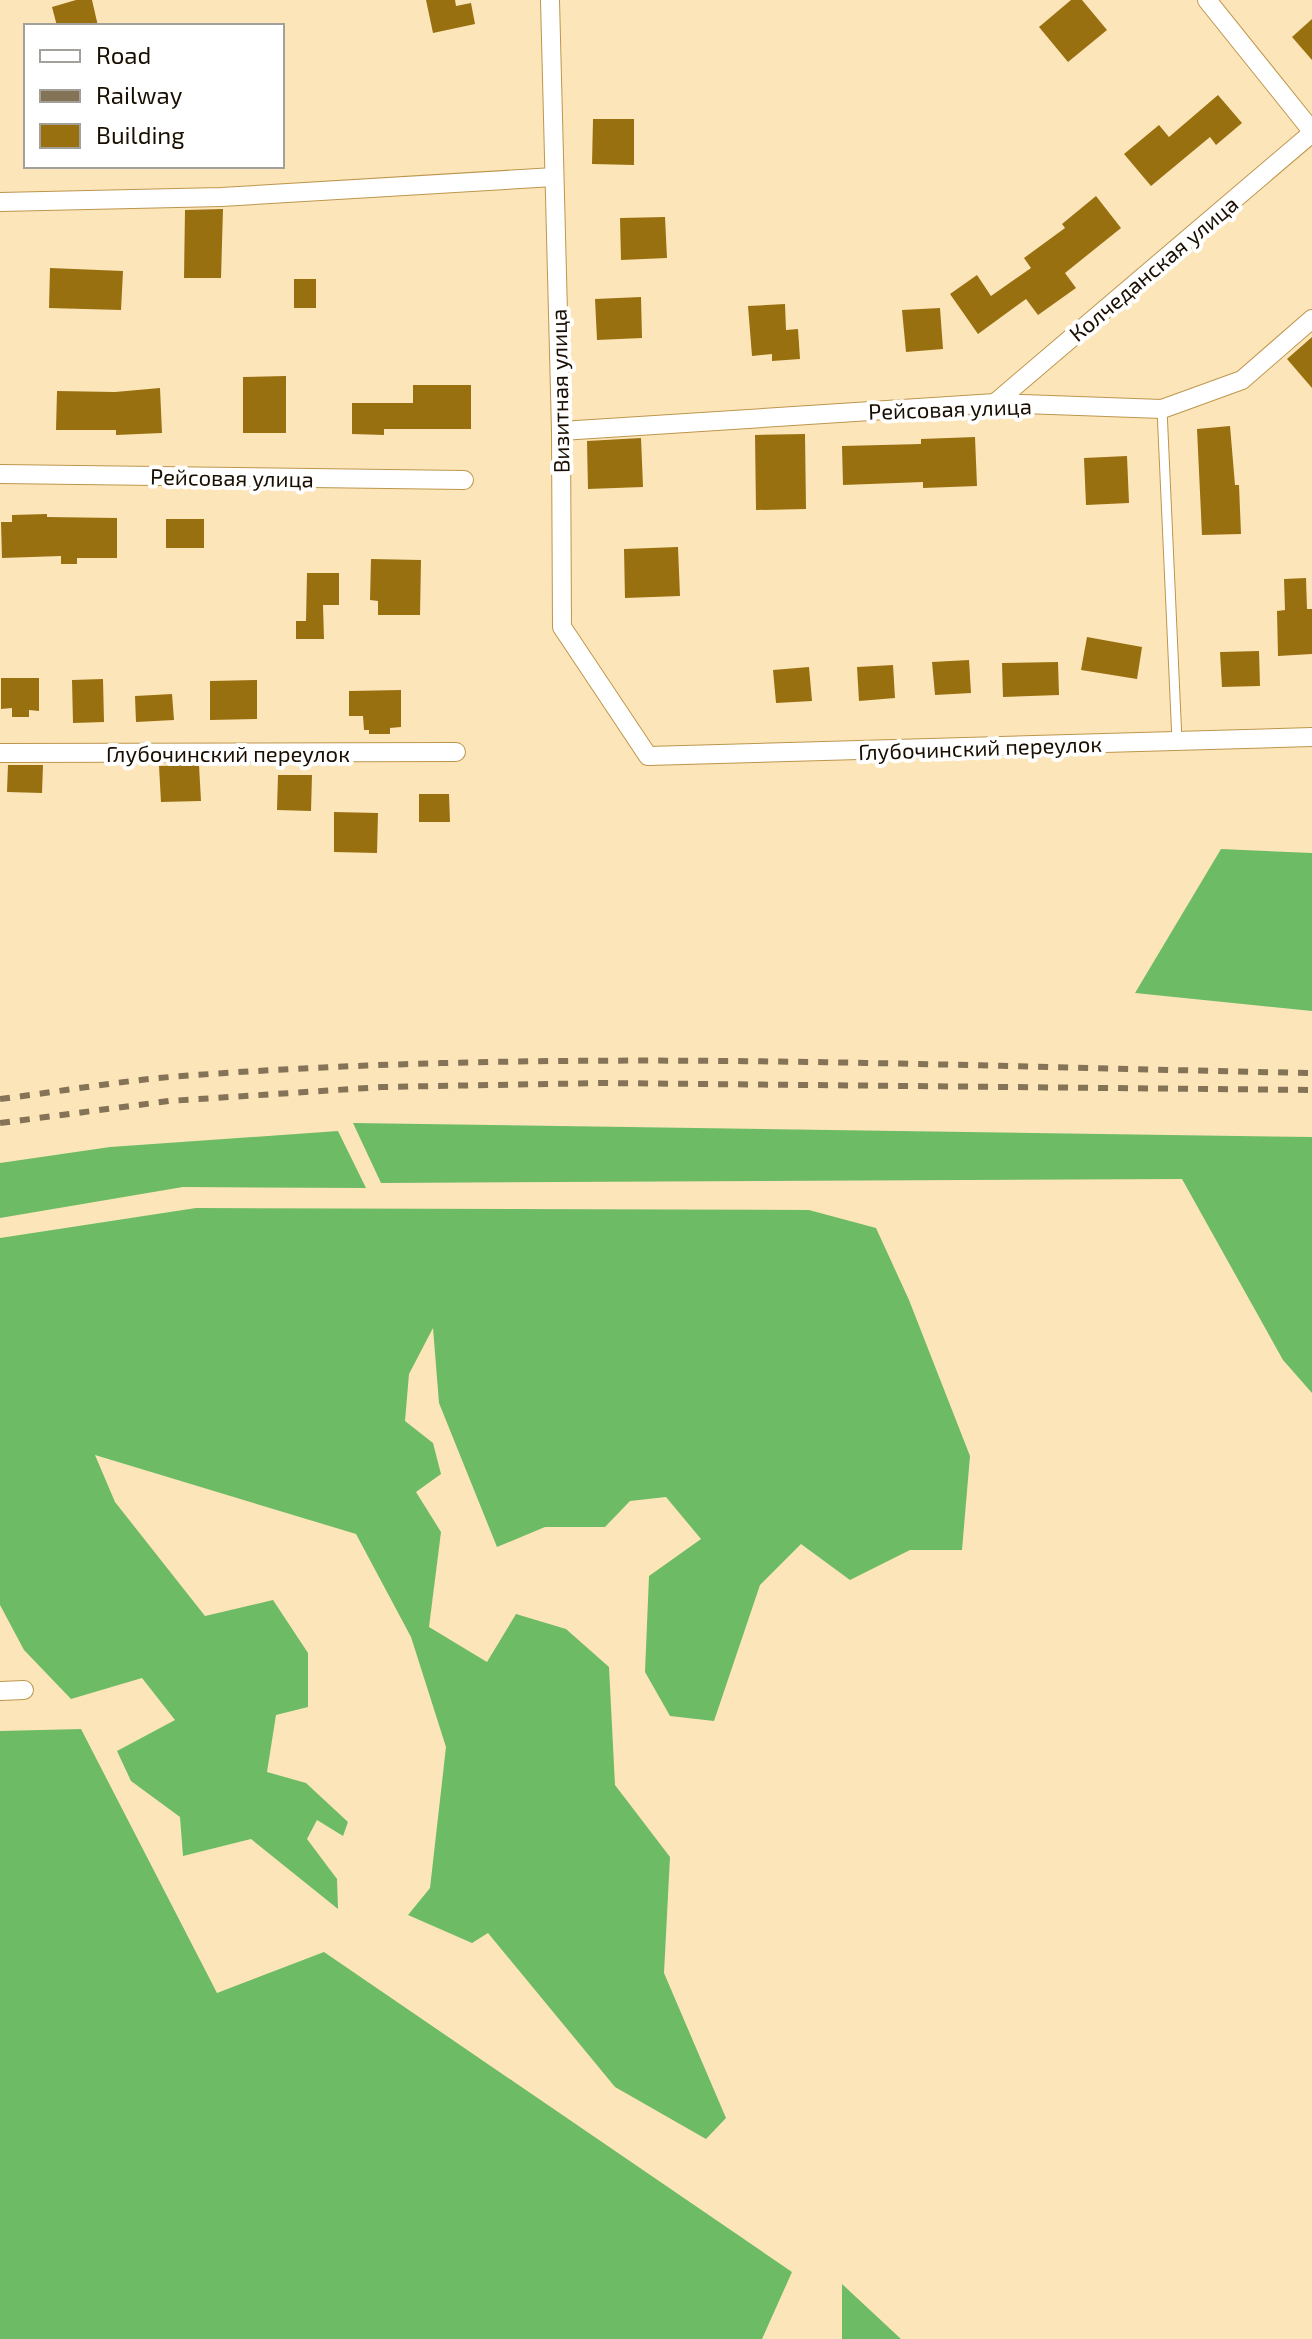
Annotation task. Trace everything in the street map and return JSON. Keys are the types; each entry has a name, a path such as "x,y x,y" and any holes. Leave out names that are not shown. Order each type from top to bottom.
{"street":[{"name":"Визитная улица","path":"550,0 561,431 562,627 648,756"},
{"path":"1207,0 1312,132"},
{"name":"Колчеданская улица","path":"995,403 1312,132"},
{"path":"0,202 221,197 554,177"},
{"name":"Рейсовая улица","path":"561,431 995,403 1162,409 1242,380 1312,319"},
{"name":"Рейсовая улица","path":"0,474 464,480"},
{"name":"Глубочинский переулок","path":"648,756 1312,737"},
{"name":"Глубочинский переулок","path":"0,753 456,752"},
{"path":"0,1691 24,1690"}],"lane":[{"path":"1162,409 1177,741"}],"green space":[{"path":"1221,849 1312,853 1312,1011 1135,993"},
{"path":"353,1123 1312,1137 1312,1393 1283,1360 1182,1179 381,1183"},
{"path":"338,1131 366,1188 183,1187 0,1218 0,1163 110,1147"},
{"path":"196,1208 809,1210 876,1228 909,1300 970,1456 962,1550 910,1550 850,1580 801,1544 760,1585 714,1721 670,1716 645,1672 649,1576 701,1539 666,1497 630,1501 605,1527 545,1527 497,1547 439,1403 433,1328 409,1374 405,1421 433,1443 441,1474 416,1492 441,1532 429,1627 487,1662 516,1614 566,1629 609,1667 615,1785 670,1857 664,1973 726,2118 706,2139 615,2087 488,1933 472,1943 408,1915 430,1888 446,1747 411,1637 356,1534 95,1455 115,1502 205,1616 273,1600 308,1653 308,1707 276,1715 267,1772 306,1783 348,1822 343,1836 317,1820 307,1839 337,1879 338,1909 251,1839 183,1856 180,1817 131,1781 117,1751 175,1720 142,1678 71,1699 24,1650 0,1605 0,1238"},
{"path":"81,1729 217,1993 324,1952 792,2272 762,2339 0,2339 0,1731"},
{"path":"842,2284 901,2339 842,2339"}],"building":[{"path":"76,0 92,0 98,24 56,24 52,7"},
{"path":"426,0 455,0 456,6 471,3 475,24 433,33"},
{"path":"1071,0 1082,0 1107,30 1068,62 1039,27"},
{"path":"1312,19 1312,60 1292,37"},
{"path":"1218,95 1242,123 1216,145 1210,137 1151,186 1124,154 1159,125 1169,137"},
{"path":"593,119 634,119 634,165 592,164"},
{"path":"1096,196 1121,228 1065,273 1076,288 1038,315 1026,299 978,334 950,294 977,275 991,296 1031,268 1024,258 1065,228 1062,224"},
{"path":"223,209 221,278 184,278 185,210"},
{"path":"665,217 667,258 621,260 620,218"},
{"path":"50,268 123,271 121,310 49,308"},
{"path":"294,279 316,279 316,308 294,308"},
{"path":"641,297 642,338 597,340 595,299"},
{"path":"785,304 786,330 798,329 800,359 772,361 772,354 752,356 748,306"},
{"path":"940,308 943,349 906,352 902,310"},
{"path":"1312,337 1312,388 1287,359"},
{"path":"286,376 286,433 243,433 243,377"},
{"path":"413,385 471,385 471,429 384,429 384,435 352,434 352,403 413,403"},
{"path":"160,388 162,433 116,435 116,430 56,430 57,391 115,392"},
{"path":"1230,426 1235,485 1239,485 1241,534 1202,535 1197,429"},
{"path":"805,434 806,509 756,510 755,435"},
{"path":"975,437 977,486 923,488 923,482 843,485 842,446 921,444 921,439"},
{"path":"641,438 643,487 588,489 587,441"},
{"path":"1127,456 1129,503 1086,505 1084,458"},
{"path":"47,514 47,517 117,518 117,558 77,558 77,564 61,564 61,556 2,558 1,522 12,522 12,515"},
{"path":"166,519 204,519 204,548 166,548"},
{"path":"678,547 680,596 625,598 624,549"},
{"path":"371,559 421,560 420,615 378,615 378,601 370,600"},
{"path":"307,573 339,573 339,605 323,605 324,639 296,639 296,621 306,621"},
{"path":"1306,578 1307,609 1312,609 1312,654 1278,656 1277,611 1285,610 1284,579"},
{"path":"1087,637 1142,647 1137,679 1081,670"},
{"path":"1259,651 1260,686 1222,687 1220,652"},
{"path":"969,660 971,693 935,695 932,662"},
{"path":"1058,662 1059,695 1003,697 1002,663"},
{"path":"893,665 895,698 859,701 857,667"},
{"path":"809,667 812,701 776,703 773,670"},
{"path":"1,678 39,678 39,711 29,710 29,717 12,717 12,708 1,709"},
{"path":"103,679 104,722 73,723 72,680"},
{"path":"257,680 257,719 210,720 210,681"},
{"path":"401,690 401,727 390,728 390,734 369,734 369,730 364,730 363,716 349,716 349,691"},
{"path":"172,694 174,720 136,722 135,696"},
{"path":"8,765 43,765 42,793 7,792"},
{"path":"199,765 201,801 161,802 159,766"},
{"path":"278,775 312,775 311,811 277,810"},
{"path":"419,794 449,794 450,822 419,822"},
{"path":"334,812 378,813 377,853 334,852"}],"railway":[{"path":"0,1099 170,1077 455,1063 741,1061 1312,1073"},
{"path":"0,1123 169,1101 382,1087 603,1083 1312,1090"}]}
